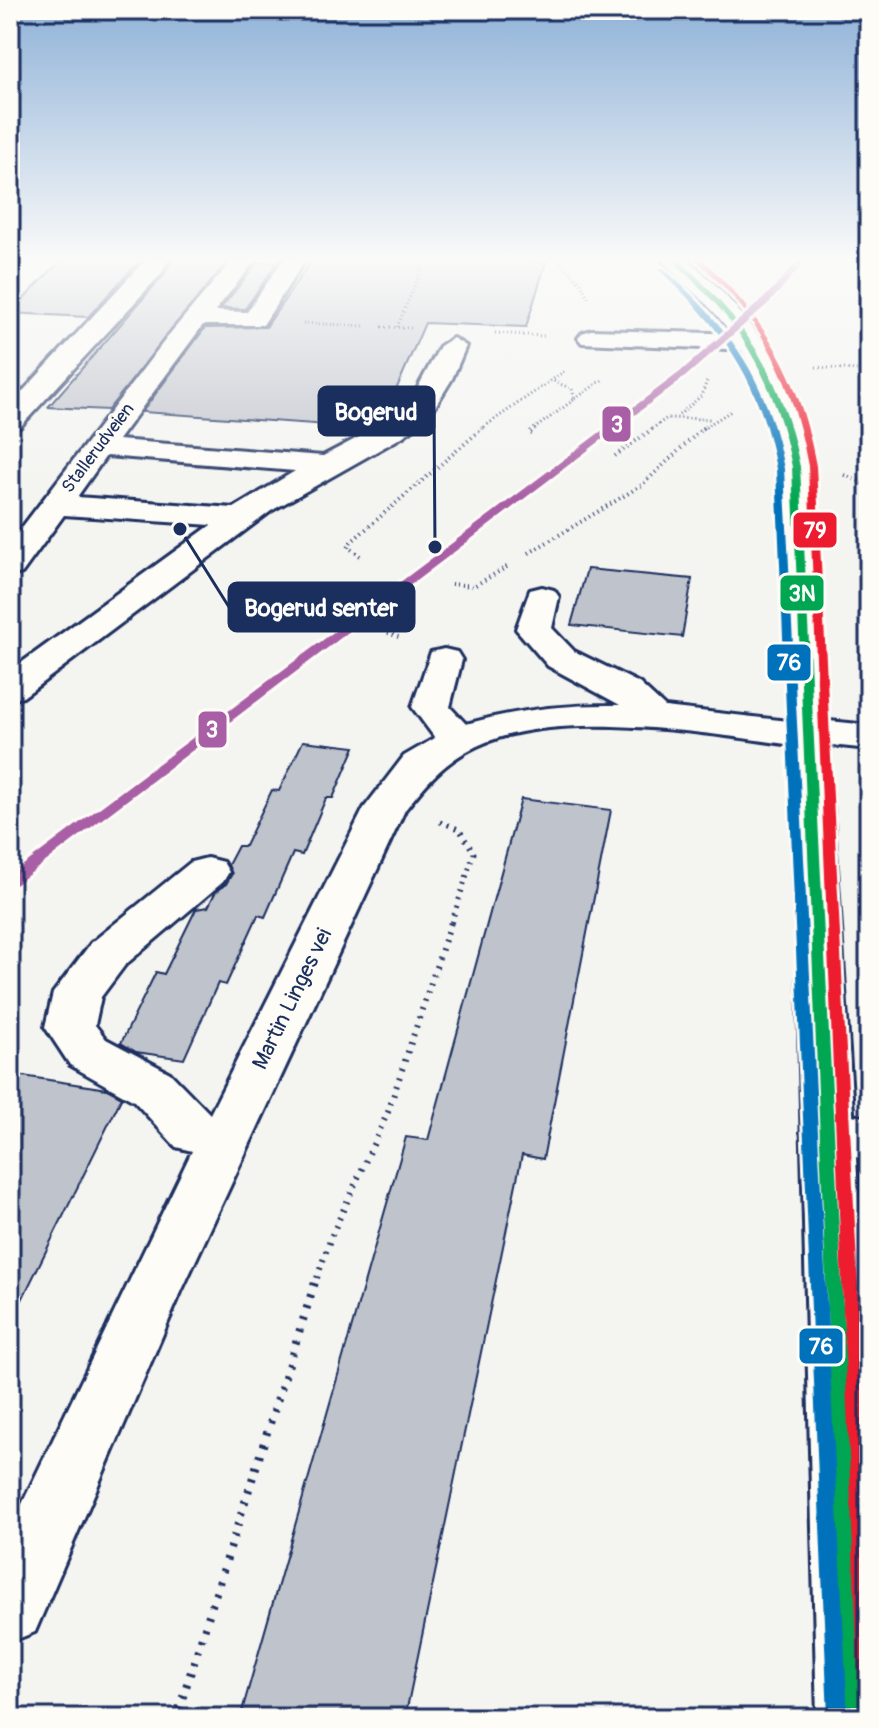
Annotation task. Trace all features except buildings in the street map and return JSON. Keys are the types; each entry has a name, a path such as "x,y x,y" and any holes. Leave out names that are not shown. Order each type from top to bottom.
{"street":[{"path":"10,421 88,338"},
{"name":"Stallerudveien","path":"10,566 181,338"},
{"path":"591,338 751,342"},
{"path":"747,338 778,395 794,458 802,537 809,733 848,1136 854,1718"},
{"path":"10,689 241,518 328,465 392,431 418,412 439,379 453,346"},
{"path":"99,447 328,465"},
{"path":"55,505 241,518"},
{"path":"542,597 534,629 562,660 617,684 643,701 655,720"},
{"path":"444,660 431,707 442,725 459,737"},
{"name":"Martin Linges vei","path":"10,1607 224,1140 385,808 392,794 423,760 459,737 495,724 550,717 655,720 869,737"},
{"path":"207,872 108,954 77,993 70,1027 88,1052 152,1087 195,1132 224,1140"}],"path":[{"path":"360,556 348,547 351,542 482,428 585,356 591,338"},
{"path":"812,367 869,371"},
{"path":"532,434 529,433 610,374"},
{"path":"615,456 678,416 701,396 709,378"},
{"path":"551,380 572,389 573,402"},
{"path":"678,416 711,419 744,408"},
{"path":"522,558 662,468 711,419"},
{"path":"651,422 661,424"},
{"path":"837,472 869,485"},
{"path":"451,584 474,586 510,565"},
{"path":"171,1718 179,1709 203,1638 315,1281 336,1225 388,1112 474,853 459,829 385,808"},
{"path":"10,1714 25,1718"}],"transit line":[{"name":"3","path":"10,882 683,374 724,338"},
{"name":"76","path":"726,338 754,383 766,410 780,469 838,1718"},
{"name":"3N","path":"746,338 769,377 781,405 796,467 854,1718"},
{"name":"79","path":"766,338 787,377 798,406 812,466 869,1695"}],"place":[{"name":"Bogerud senter","path":"180,529"},
{"name":"Bogerud","path":"435,547"}]}
